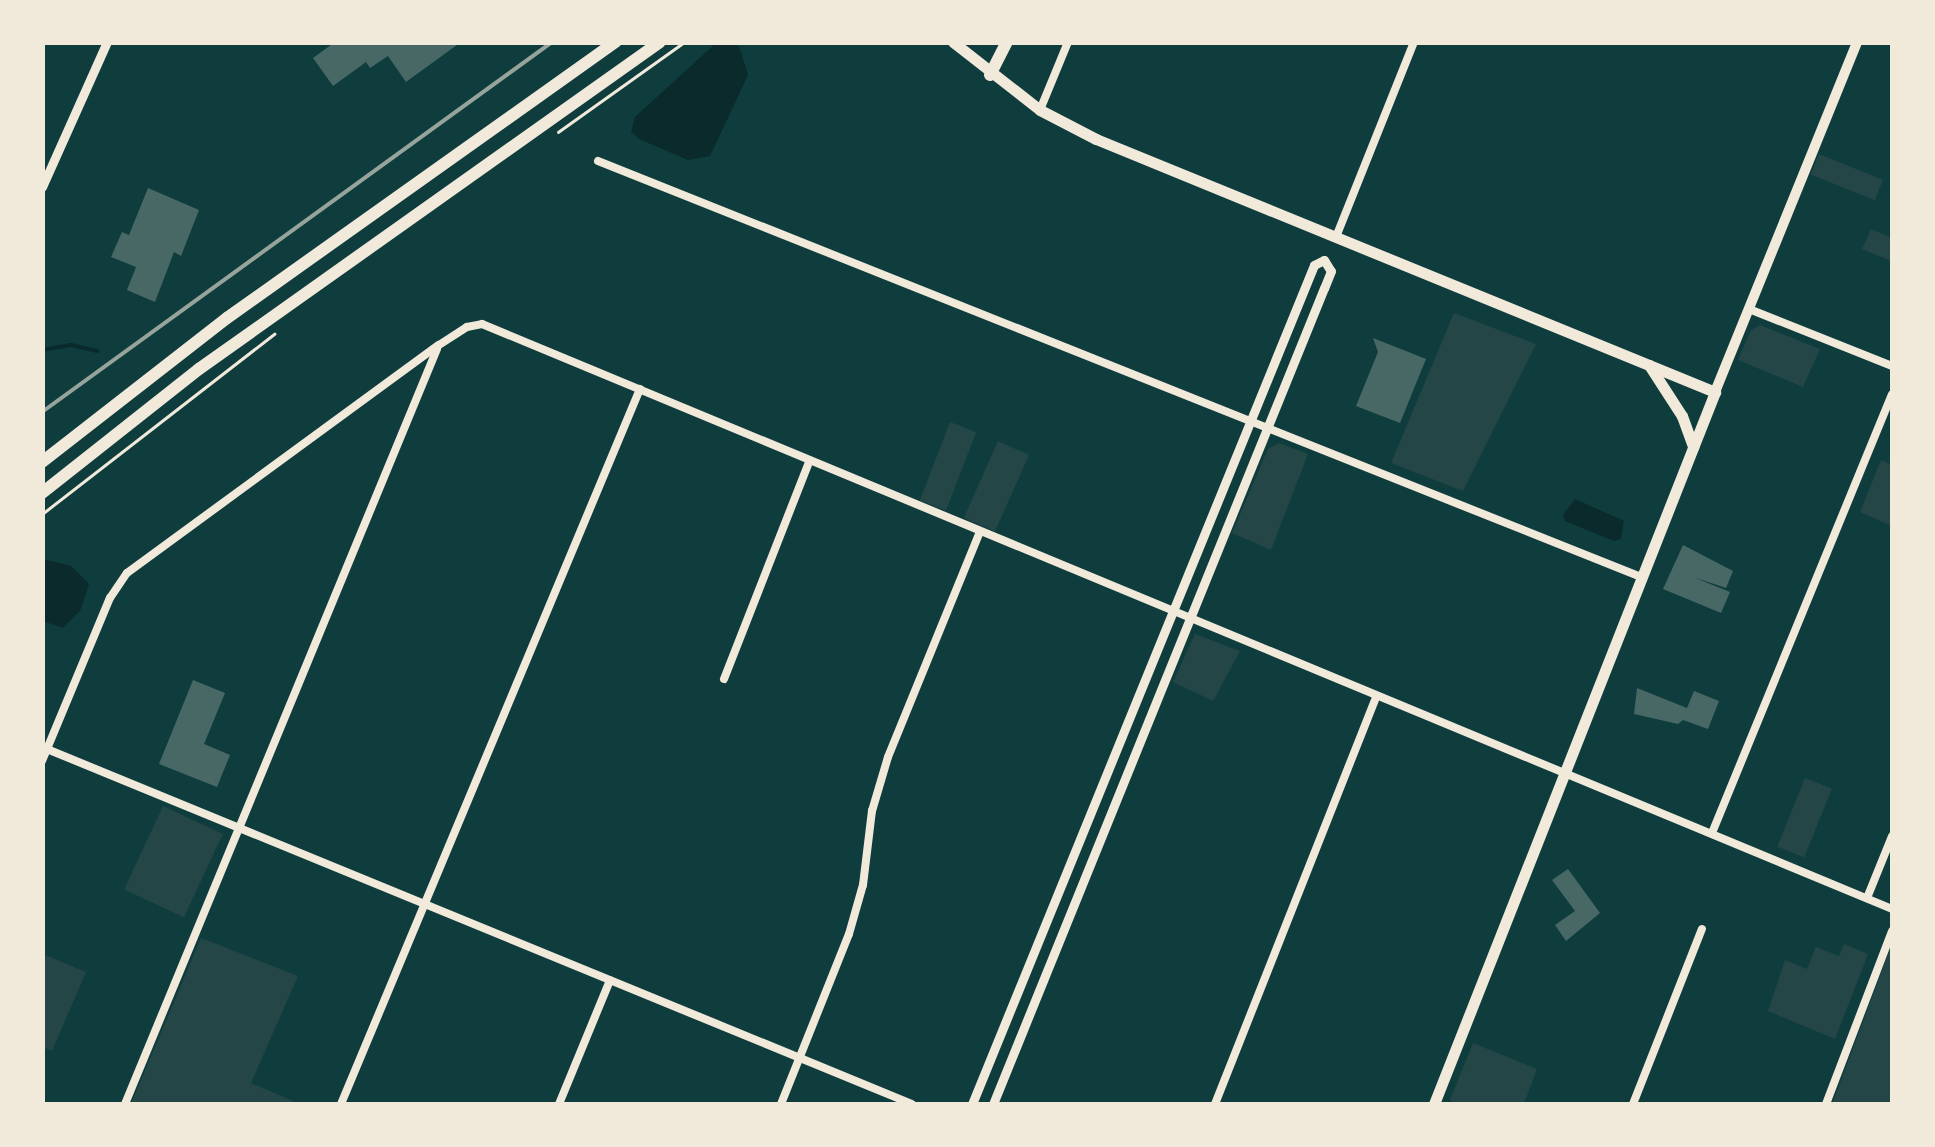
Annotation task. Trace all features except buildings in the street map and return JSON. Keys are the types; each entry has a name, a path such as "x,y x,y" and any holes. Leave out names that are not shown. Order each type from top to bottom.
{"highway":[{"path":"42,462 241,308 616,42"},
{"path":"42,494 199,369 660,42"},
{"path":"990,74 1007,42"}],"main road":[{"path":"953,42 1040,110 1096,139 1715,392"},
{"path":"1437,1104 1562,773 1855,43"},
{"path":"1649,365 1676,406 1692,447"}],"street":[{"path":"42,187 107,42"},
{"path":"1040,110 1068,42"},
{"path":"972,1104 1314,265 1324,260 1336,237 1414,42"},
{"path":"598,161 1641,577"},
{"path":"993,1104 1331,271 1324,260"},
{"path":"1749,309 1892,366"},
{"path":"42,761 110,598 127,573 439,345 475,324 1892,909"},
{"path":"125,1104 439,345"},
{"path":"341,1104 640,389"},
{"path":"1712,834 1892,394"},
{"path":"724,679 810,460"},
{"path":"782,1104 858,907 872,811 888,757 980,532"},
{"path":"1215,1104 1376,698"},
{"path":"45,748 912,1104"},
{"path":"1867,898 1892,836"},
{"path":"1633,1104 1702,930"},
{"path":"1826,1104 1892,932"},
{"path":"559,1104 610,980"}],"path":[{"path":"554,134 684,42"},
{"path":"42,514 282,327"}],"shaded area":[{"path":"716,43 739,46 748,75 710,156 688,160 631,132 635,117"},
{"path":"1819,154 1883,180 1875,200 1811,174"},
{"path":"1871,229 1892,238 1892,261 1862,249"},
{"path":"1454,313 1536,344 1463,491 1391,463"},
{"path":"1760,325 1820,349 1803,387 1738,360 1751,330"},
{"path":"950,422 976,432 946,510 920,500"},
{"path":"998,441 1029,455 995,532 964,518"},
{"path":"1279,443 1308,454 1271,550 1232,533 1268,449"},
{"path":"1881,460 1892,465 1892,526 1860,512"},
{"path":"1575,499 1624,521 1621,539 1614,541 1565,521 1563,515"},
{"path":"43,559 71,566 89,584 80,611 63,628 43,621"},
{"path":"1195,634 1240,651 1213,701 1173,682"},
{"path":"1805,778 1832,789 1804,857 1777,847"},
{"path":"163,806 223,834 184,917 124,889"},
{"path":"201,938 298,976 251,1083 300,1104 131,1104"},
{"path":"1844,944 1868,954 1835,1039 1768,1011 1785,960 1807,969 1816,947 1839,956"},
{"path":"1892,944 1892,1104 1832,1104 1839,1086"},
{"path":"43,954 86,972 52,1051 43,1047"},
{"path":"1473,1043 1537,1069 1524,1104 1455,1104 1450,1100"}],"waterway":[{"path":"42,350 71,345 97,351"}],"railway":[{"path":"42,412 552,42"}]}
